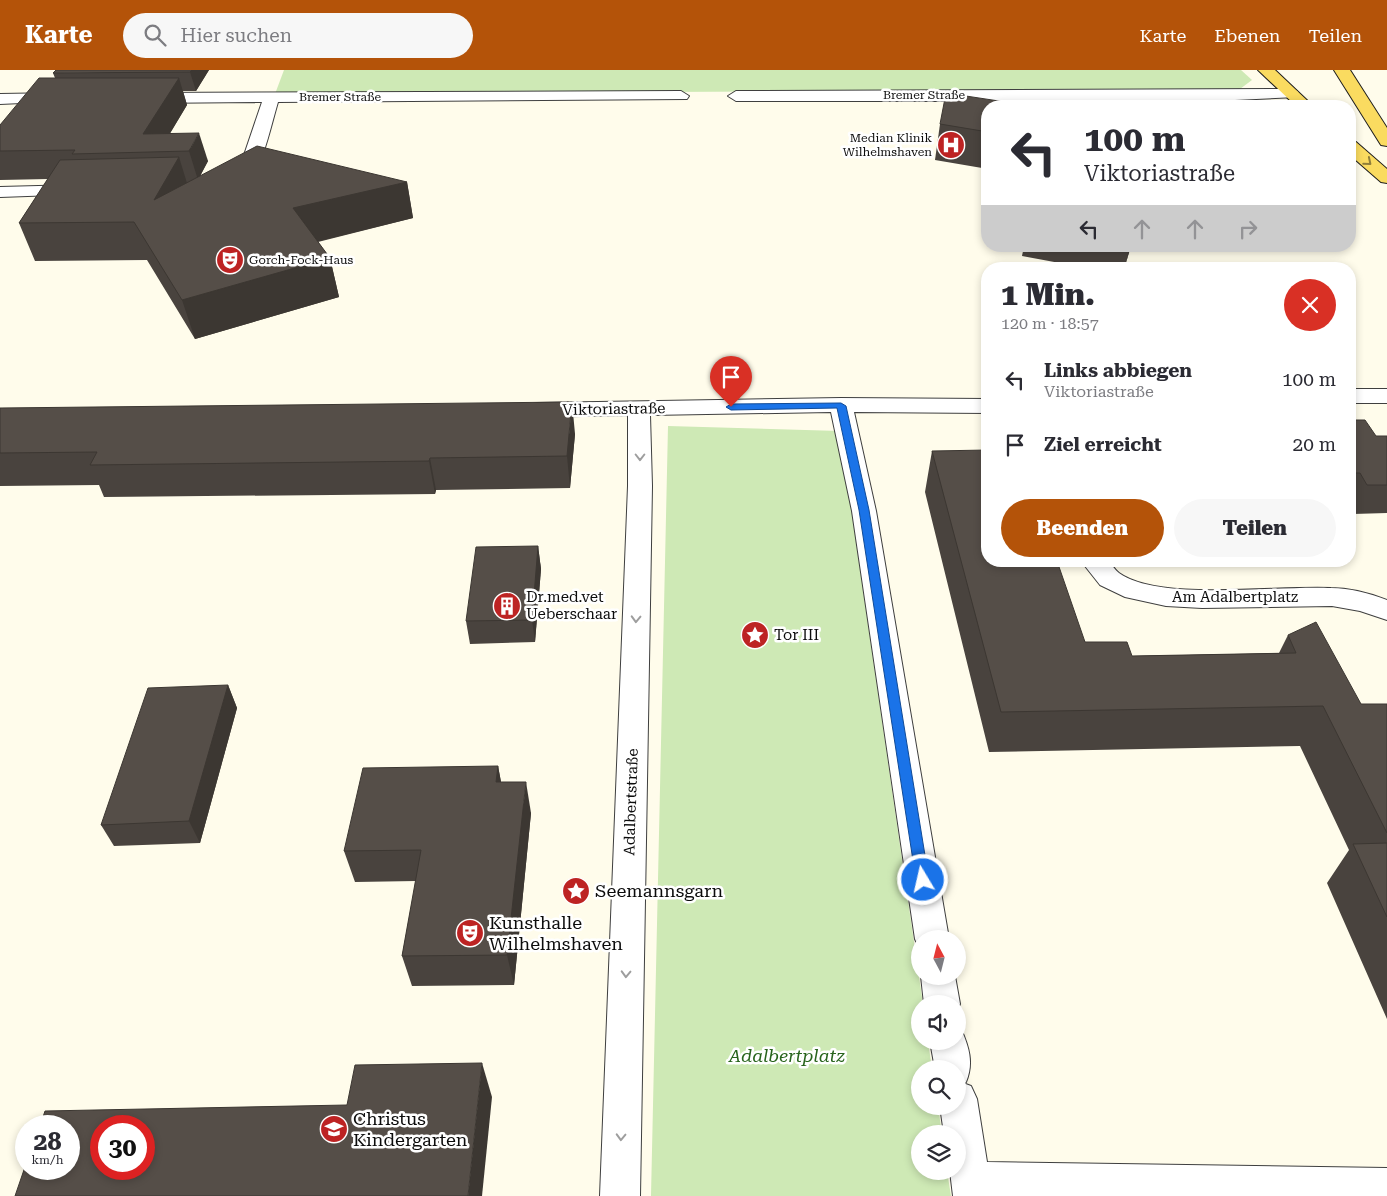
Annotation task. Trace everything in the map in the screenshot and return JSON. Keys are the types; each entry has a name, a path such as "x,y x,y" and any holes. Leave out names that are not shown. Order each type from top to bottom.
{"main road":[{"path":"1266,70 1298,100"},
{"path":"1342,70 1387,141"},
{"path":"1356,151 1387,178"}],"street":[{"name":"Bremer Straße","path":"736,96 928,94 1176,100"},
{"path":"928,94 981,113"},
{"name":"Bremer Straße","path":"1228,100 1291,94"},
{"name":"Bremer Straße","path":"133,98 681,96"},
{"path":"229,186 239,186 252,158 272,97"},
{"path":"0,99 73,98"},
{"path":"0,192 90,189"},
{"path":"1356,396 1387,396"},
{"path":"841,406 864,510 931,930"},
{"name":"Viktoriastraße","path":"520,410 981,406"},
{"name":"Adalbertstraße","path":"620,1196 640,486 639,408"},
{"name":"Am Adalbertplatz","path":"1099,567 1114,583 1143,594 1183,598 1332,597 1373,604 1387,610"},
{"path":"960,1115 972,1189 1387,1188"}],"green space":[{"path":"284,70 1241,70 1252,80 1240,89 275,94"},
{"name":"Adalbertplatz","path":"668,426 840,431 912,930 911,985 920,985 922,995 911,995 911,1050 929,1050 931,1060 911,1060 911,1115 939,1115 941,1125 911,1125 911,1180 948,1180 951,1196 651,1196"}],"building":[{"path":"56,70 192,70 190,72 53,73"},
{"path":"39,78 179,78 143,134 199,133 189,151 72,154 75,150 0,151 0,125"},
{"path":"946,93 992,100 981,100 981,131 940,124"},
{"path":"257,146 407,182 293,208 330,258 182,300 134,222 19,223 60,160 179,157 154,200"},
{"path":"572,402 567,456 430,458 429,461 90,465 97,452 0,453 0,408"},
{"path":"1356,420 1365,420 1376,436 1387,436 1387,485 1367,485 1360,473 1356,473"},
{"path":"981,450 981,567 1059,567 1085,642 1127,642 1132,656 1296,653 1288,635 1316,622 1361,704 1387,704 1387,833 1323,706 1001,712 932,451"},
{"name":"Dr.med.vet Ueberschaar","path":"538,546 532,620 466,621 476,547"},
{"path":"228,685 189,821 101,825 148,688"},
{"name":"Kunsthalle Wilhelmshaven","path":"498,766 496,782 526,782 507,955 402,956 421,850 344,851 363,768"},
{"path":"1387,843 1387,917 1353,844"},
{"name":"Christus Kindergarten","path":"482,1063 468,1196 15,1196 20,1180 80,1180 80,1115 44,1115 45,1111 347,1105 355,1065"}],"place":[{"name":"Median Klinik Wilhelmshaven","path":"951,145"},
{"name":"Gorch-Fock-Haus","path":"230,260"},
{"name":"Dr.med.vet Ueberschaar","path":"507,606"},
{"name":"Tor III","path":"755,635"},
{"name":"Seemannsgarn","path":"576,891"},
{"name":"Kunsthalle Wilhelmshaven","path":"470,933"},
{"name":"Christus Kindergarten","path":"334,1129"}],"route":[{"path":"731,407 841,406 864,510 923,880"}]}
